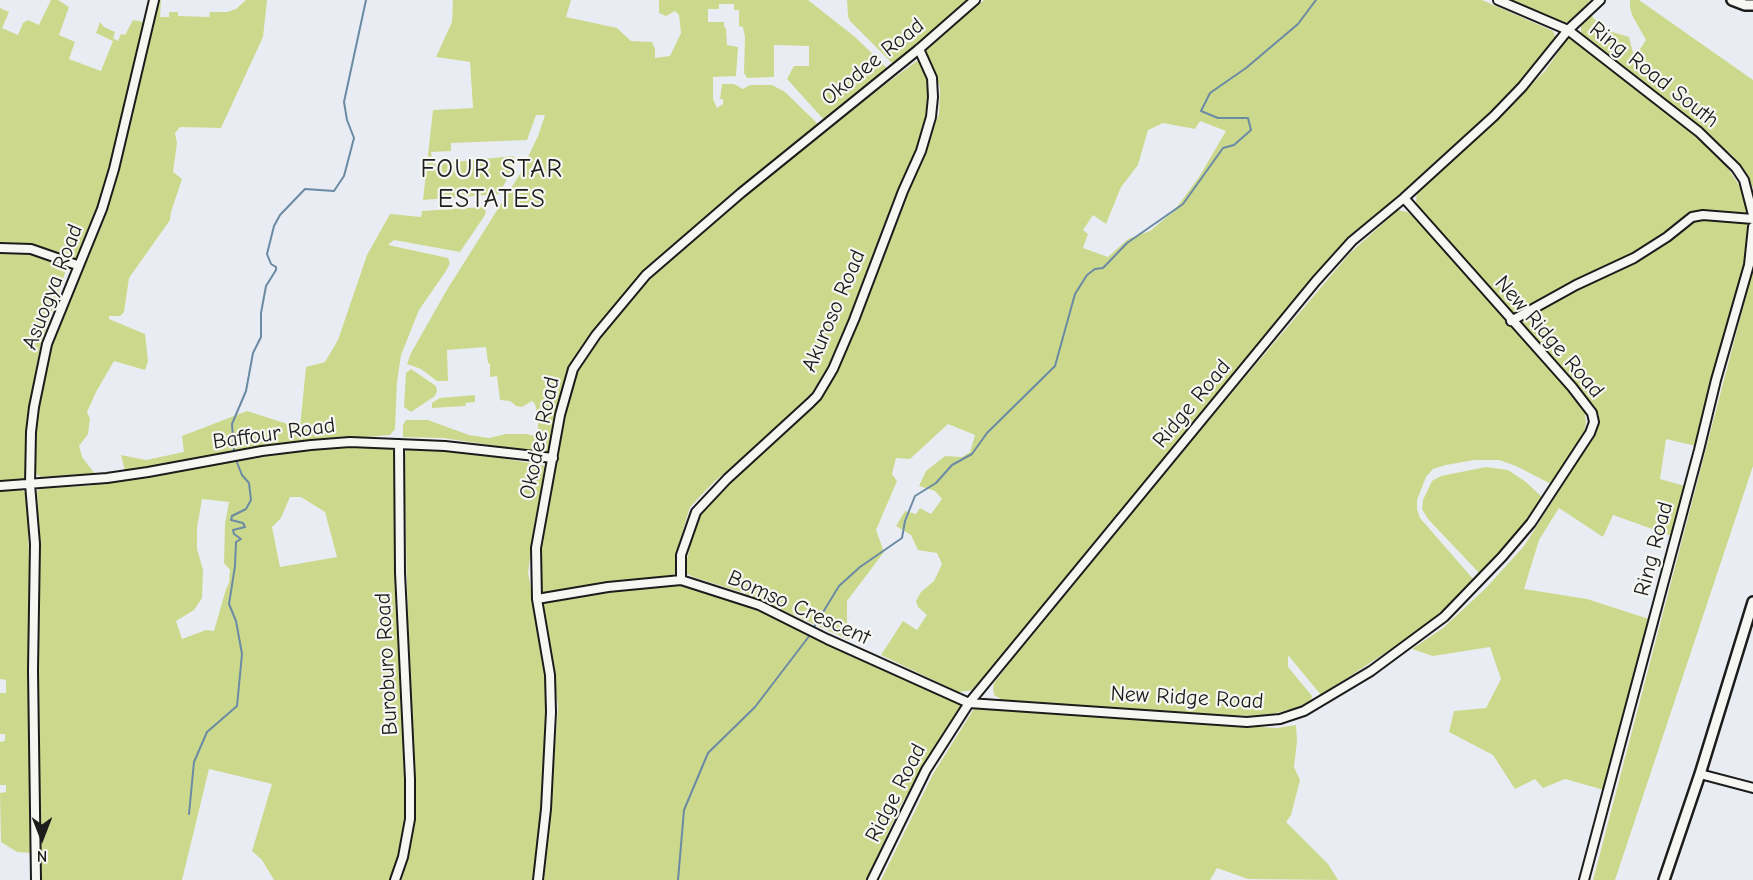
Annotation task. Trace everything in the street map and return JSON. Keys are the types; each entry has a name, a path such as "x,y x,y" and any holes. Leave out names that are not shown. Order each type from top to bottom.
{"street":[{"name":"Asuogya Road","path":"36,880 33,670 35,544 30,484 31,432 47,344 77,265 102,208 114,169 154,0"},
{"name":"Okodee Road","path":"538,880 545,817 551,712 550,675 537,599 536,548 560,415 573,369 596,335 637,284 758,179 919,49 975,0"},
{"name":"Ring Road South","path":"1498,0 1569,30 1699,132 1726,156 1744,180 1753,217"},
{"name":"Ridge Road","path":"872,880 926,770 969,703 1316,281 1352,241 1464,145 1522,87 1569,30 1600,0"},
{"path":"1732,0 1745,5 1753,5"},
{"name":"Akuroso Road","path":"681,580 681,555 696,512 727,479 818,396 838,357 921,151 931,117 932,78 919,49"},
{"name":"New Ridge Road","path":"969,703 1263,722 1286,717 1304,711 1371,671 1444,617 1502,557 1531,523 1590,433 1594,422 1592,413 1404,198"},
{"path":"1511,321 1576,285 1634,258 1692,217 1703,215 1753,217"},
{"name":"Ring Road","path":"1584,880 1716,380 1749,265 1753,227"},
{"path":"0,248 31,249 77,265"},
{"name":"Baffour Road","path":"0,486 148,472 262,451 311,444 350,442 445,446 553,458"},
{"name":"Buroburo Road","path":"395,880 408,829 410,778 400,573 399,444"},
{"name":"Bomso Crescent","path":"537,599 608,587 681,580 759,605 826,639 969,703"},
{"path":"1664,880 1753,605"},
{"path":"1700,774 1753,788"}],"green space":[{"path":"51,0 58,0 69,7 59,35 75,42 69,59 101,71 113,41 96,33 100,22 104,27 115,32 113,38 118,41 121,34 125,35 133,20 143,22 113,160 92,222 77,257 74,259 31,245 0,245 0,8 9,12 2,28 18,35 23,23 28,20 39,25"},
{"path":"157,0 161,0 160,17 169,17 169,12 178,12 178,16 209,17 210,12 227,12 236,9 246,0 267,0 263,37 221,128 180,127 175,133 177,143 173,172 182,179 170,220 129,278 124,312 120,316 109,316 109,319 145,334 148,361 145,370 114,361 96,392 87,412 90,419 88,434 79,446 82,457 95,474 41,477 36,474 35,462 38,412 49,355 67,301 114,184"},
{"path":"453,0 571,0 566,17 617,28 631,41 652,42 655,58 670,56 681,33 679,15 675,11 666,16 659,13 659,0 808,0 855,37 888,69 825,121 787,79 794,66 809,66 809,46 774,45 774,77 747,78 744,73 745,37 743,27 739,26 739,10 734,10 734,4 719,4 719,9 708,9 708,22 724,22 727,45 738,47 736,76 713,77 713,99 717,108 723,104 723,99 720,99 722,84 734,84 743,89 750,85 772,85 785,92 818,124 638,277 598,325 567,373 553,422 549,454 443,438 403,437 403,425 406,420 428,420 469,435 489,438 506,434 526,434 544,438 538,431 538,416 532,401 522,407 510,401 500,400 497,376 490,377 486,347 447,350 448,381 437,381 421,369 407,364 448,288 520,174 545,115 536,115 527,140 451,143 451,151 431,152 433,164 513,156 516,159 515,164 499,194 423,200 433,110 473,108 470,62 436,57 452,22"},
{"path":"847,0 971,0 893,64 850,21"},
{"path":"984,0 1482,0 1553,31 1556,38 1521,85 1322,266 1102,532 980,687 958,692 881,655 903,621 917,630 927,615 918,607 916,601 921,592 934,581 942,564 937,553 918,550 911,535 896,526 905,511 916,514 920,508 931,514 942,499 935,491 919,486 926,471 945,456 962,457 970,452 975,435 948,424 910,459 896,458 892,474 897,481 876,530 884,552 847,601 847,622 852,630 849,640 744,593 693,577 686,573 685,568 695,526 711,498 824,392 834,374 939,114 940,88 933,68 923,51","holes":["1200,121 1226,131 1199,177 1174,211 1150,231 1128,239 1108,257 1083,248 1088,234 1083,230 1093,215 1106,224 1121,187 1138,165 1148,130 1163,123 1195,129"]},
{"path":"1506,0 1591,0 1570,21 1562,24"},
{"path":"1630,0 1639,0 1753,80 1753,188 1745,172 1732,155 1581,34 1581,23 1591,15 1595,20 1602,20 1606,30 1629,37 1633,53 1638,52 1646,40 1632,15"},
{"path":"1568,38 1583,47 1721,157 1744,193 1748,212 1748,241 1696,446 1666,439 1660,479 1685,486 1672,536 1613,515 1603,537 1559,508 1539,540 1524,589 1587,599 1649,619 1604,790 1565,779 1543,788 1535,779 1515,789 1493,755 1449,732 1454,711 1486,708 1501,679 1490,647 1433,656 1412,649 1443,628 1486,588 1524,546 1597,431 1599,415 1519,325 1520,319 1573,291 1576,284 1514,315 1511,314 1423,217 1416,202 1417,190 1491,125 1545,71"},
{"path":"918,60 926,74 930,90 927,119 920,144 835,359 814,394 714,482 690,507 679,543 678,577 626,581 546,594 542,592 539,589 540,555 566,410 578,371 587,356 631,299 662,267 829,126"},
{"path":"482,207 486,211 485,215 460,252 394,240 388,245 448,258 450,263 419,310 401,355 397,382 395,429 390,435 294,443 125,471 121,455 146,460 184,452 182,436 247,411 300,428 306,367 325,362 338,340 367,255 390,214 421,217 422,211"},
{"path":"1398,210 1407,212 1416,219 1584,408 1586,422 1584,432 1551,484 1499,460 1474,460 1446,465 1433,469 1426,477 1417,500 1420,518 1474,580 1472,584 1428,625 1321,695 1288,655 1288,667 1312,696 1311,700 1297,708 1272,714 1225,715 1028,704 1004,701 994,695 994,683 1202,428 1350,253"},
{"path":"0,252 31,253 67,267 40,347 28,411 28,474 26,478 18,480 0,480"},
{"path":"1753,269 1753,466 1615,880 1593,880"},
{"path":"411,369 436,386 437,391 435,396 411,412 404,407 406,373"},
{"path":"475,395 475,402 465,403 466,406 432,408 432,403 440,398"},
{"path":"419,447 492,456 545,466 547,470 535,519 528,573 540,635 546,686 545,761 534,880 402,880 411,840 416,797 409,666 404,457 407,448"},
{"path":"341,448 393,448 395,456 396,568 408,786 404,838 393,880 274,880 262,860 252,851 272,784 209,769 182,880 41,880 37,682 39,538 37,491 42,488 87,486 294,452","holes":["290,497 301,497 325,512 337,557 280,567 272,527 281,518","202,499 229,502 225,524 224,563 230,570 229,583 214,631 206,630 182,639 176,621 194,610 202,598 203,570 197,549 197,528"]},
{"path":"1486,467 1508,470 1526,482 1543,498 1530,519 1481,575 1428,519 1422,509 1423,500 1432,481 1441,476"},
{"path":"0,489 19,489 27,493 32,853 17,852 1,842 0,793 6,792 6,785 0,785 0,742 5,741 5,734 0,734 0,693 6,693 6,680 0,679"},
{"path":"685,586 713,592 777,618 956,700 960,705 961,710 943,735 899,808 867,880 544,880 558,708 550,641 544,617 544,603 562,598 637,587"},
{"path":"975,707 1277,728 1296,725 1294,767 1300,780 1291,815 1286,822 1328,864 1338,880 1248,879 1217,868 1210,880 881,880 933,774"}],"waterway":[{"path":"234,452 232,424 246,391 253,353 261,337 261,313 266,286 276,270 267,254 274,226 280,215 305,189 334,191 344,176 354,138 347,120 344,102 366,0"},
{"path":"814,627 839,586 860,567 902,538 905,521 915,496 936,483 952,465 972,454 987,433 1055,366 1075,294 1087,275 1095,269 1103,268 1127,243 1183,204 1223,148 1234,145 1251,130 1248,118 1218,118 1201,111 1210,93 1246,68 1298,24 1316,0"},
{"path":"189,814 194,762 207,732 237,706 242,654 236,621 229,604 236,542 241,539 234,534 233,530 245,527 243,523 231,520 232,516 246,509 251,500 249,483 242,475 236,460"},
{"path":"678,880 684,810 708,753 755,707 810,635"}],"district":[{"name":"FOUR STAR ESTATES","path":"492,185"}]}
